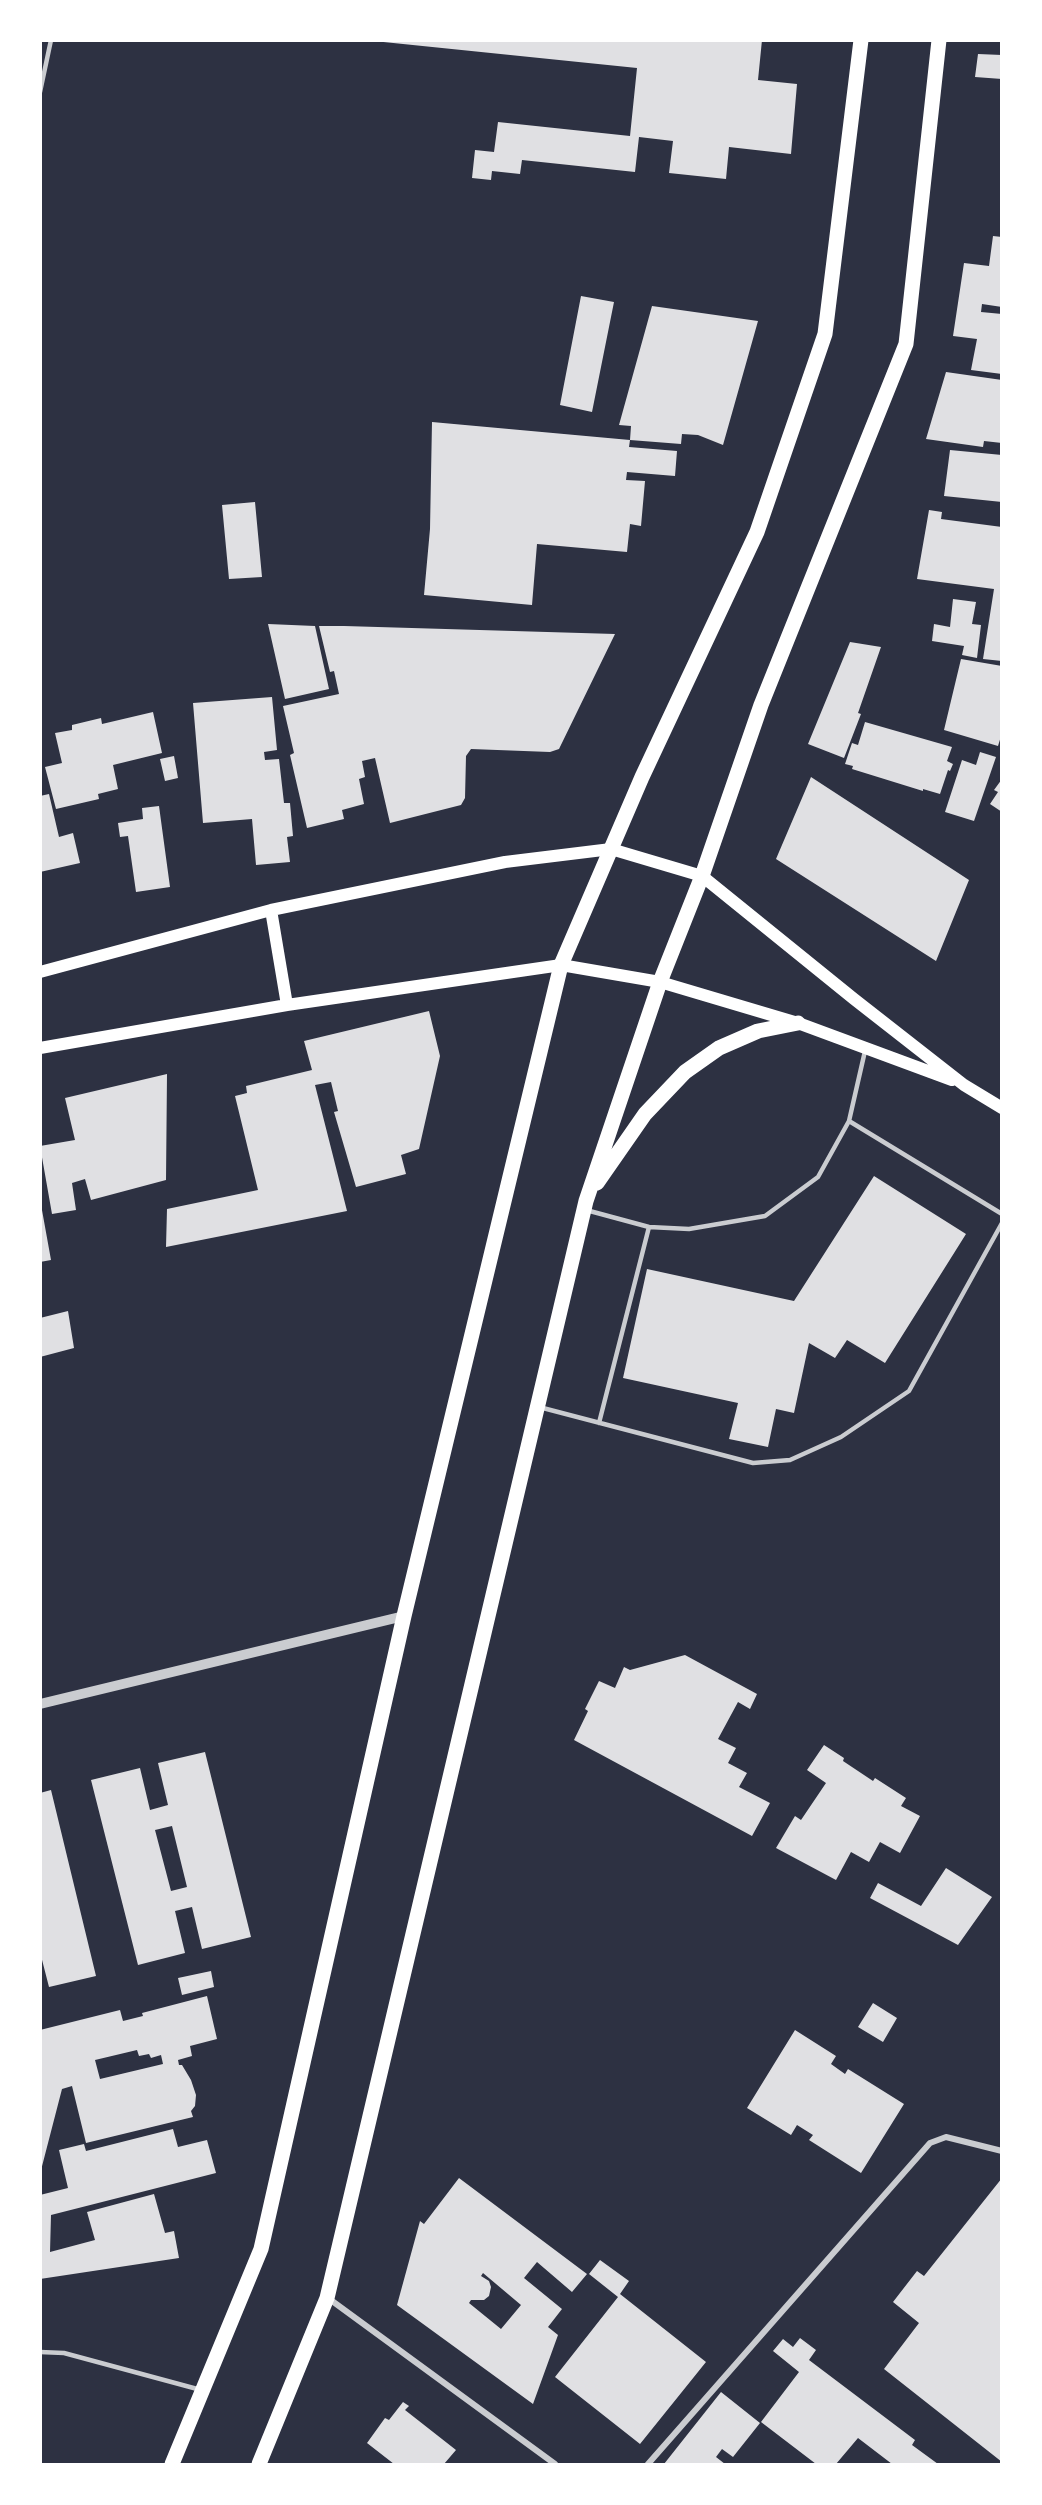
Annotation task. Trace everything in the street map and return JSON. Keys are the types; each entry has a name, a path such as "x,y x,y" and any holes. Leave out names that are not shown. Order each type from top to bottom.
{"main road":[{"path":"172,2464 261,2249 404,1616 561,965 642,777 757,532 825,334 861,40"},
{"path":"259,2464 327,2298 584,1205 660,982 702,876 761,705 906,344 939,40"},
{"path":"40,972 271,910 505,862 611,849 702,876 854,999 964,1084 1002,1108"},
{"path":"271,910 287,1005"},
{"path":"40,1048 287,1005 561,965 660,982 798,1023 964,1084"},
{"path":"584,1205 645,1114 685,1072 719,1048 758,1031 798,1023"}],"street":[{"path":"40,1704 404,1616"},
{"path":"648,2464 930,2143 946,2137 1002,2151"},
{"path":"327,2298 555,2464"}],"lane":[{"path":"40,92 51,40"},
{"path":"584,1205 649,1227 688,1229 765,1216 818,1177 849,1121 866,1048"},
{"path":"849,1121 1002,1214"},
{"path":"536,1406 753,1463 790,1460 841,1437 909,1391 1002,1223"},
{"path":"599,1423 649,1227"},
{"path":"40,2352 64,2353 202,2390"}],"building":[{"path":"364,40 762,40 758,80 797,84 791,154 729,147 726,179 669,173 673,141 639,137 635,172 522,160 520,174 492,171 491,180 472,178 475,150 494,152 498,122 630,136 637,68"},
{"path":"978,54 1002,55 1002,79 975,77"},
{"path":"993,236 1002,237 1002,307 982,304 981,312 1002,314 1002,374 971,370 977,339 953,336 964,263 989,266"},
{"path":"581,296 614,302 592,412 560,405"},
{"path":"652,306 758,321 723,445 698,435 682,434 681,444 630,440 631,426 619,425"},
{"path":"946,372 1002,380 1002,443 984,441 983,447 926,439"},
{"path":"432,422 630,440 629,447 677,451 675,476 627,472 626,480 645,481 641,526 630,524 627,552 537,544 532,605 424,595 430,529"},
{"path":"950,450 1002,455 1002,502 944,496"},
{"path":"255,502 262,577 229,579 222,505"},
{"path":"929,510 942,512 941,519 1002,527 1002,661 983,659 994,589 917,579"},
{"path":"953,599 976,602 972,624 981,625 977,658 962,655 964,646 932,641 934,624 950,627"},
{"path":"268,624 315,626 329,689 285,699"},
{"path":"319,626 615,634 559,749 550,752 471,749 466,756 465,798 461,805 390,823 375,758 362,761 365,777 359,779 364,804 342,810 344,819 307,828 290,755 294,753 283,706 339,694 334,671 330,672"},
{"path":"850,642 881,647 858,713 861,714 844,758 808,744"},
{"path":"961,659 1002,666 1002,733 998,746 944,730"},
{"path":"272,697 277,750 264,752 265,760 279,759 284,803 290,803 293,836 287,837 290,862 256,865 252,819 203,823 193,703"},
{"path":"153,712 162,753 113,765 118,789 98,794 99,799 56,809 45,767 62,763 55,733 72,730 72,725 101,718 102,724"},
{"path":"865,722 952,747 947,761 953,764 950,771 948,770 940,794 852,769 853,766 845,764 852,743 858,745"},
{"path":"980,752 996,757 974,821 945,812 962,760 976,765"},
{"path":"174,756 178,778 165,781 160,759"},
{"path":"811,777 969,880 936,961 776,859"},
{"path":"1002,779 1002,812 990,804 998,792 994,790"},
{"path":"49,794 59,837 73,833 80,863 40,872 40,796"},
{"path":"159,806 170,887 136,892 128,836 120,837 118,823 143,819 142,808"},
{"path":"429,1011 440,1056 419,1149 401,1155 406,1174 356,1187 334,1112 338,1111 331,1082 315,1085 347,1211 166,1247 167,1209 258,1190 235,1096 247,1093 246,1086 312,1070 304,1041"},
{"path":"167,1074 166,1180 91,1200 85,1179 72,1183 76,1210 52,1214 40,1146 75,1140 65,1098"},
{"path":"874,1176 966,1234 885,1363 847,1340 835,1358 809,1343 794,1413 776,1409 768,1447 729,1439 738,1403 623,1378 647,1269 794,1301"},
{"path":"40,1199 51,1260 40,1262"},
{"path":"68,1311 74,1348 40,1357 40,1318"},
{"path":"685,1655 757,1694 750,1709 738,1702 718,1739 736,1748 728,1763 747,1773 739,1787 770,1803 752,1836 574,1740 588,1711 585,1709 599,1681 615,1688 624,1667 630,1670"},
{"path":"824,1745 873,1781 875,1778 906,1798 901,1806 920,1816 900,1853 880,1842 869,1862 851,1852 836,1880 776,1848 795,1816 801,1820 826,1783 807,1770"},
{"path":"205,1752 251,1937 202,1949 192,1907 175,1911 185,1953 138,1965 91,1780 140,1768 150,1810 168,1805 158,1763","holes":["172,1826 187,1887 171,1891 155,1830"]},
{"path":"51,1790 96,1976 49,1987 40,1952 40,1793"},
{"path":"946,1868 992,1897 958,1945 870,1898 878,1883 921,1906"},
{"path":"211,1971 214,1987 182,1995 178,1978"},
{"path":"207,1996 217,2039 190,2046 192,2056 178,2060 179,2065 182,2065 191,2080 196,2095 195,2106 191,2111 193,2117 86,2143 72,2086 62,2089 40,2174 40,2030 120,2010 123,2021 143,2016 142,2013","holes":["137,2050 139,2056 149,2054 151,2058 161,2055 163,2064 100,2079 95,2060"]},
{"path":"873,2003 897,2018 883,2042 858,2027"},
{"path":"795,2030 836,2056 831,2064 845,2074 848,2069 904,2104 861,2173 809,2140 813,2135 797,2125 791,2135 747,2108"},
{"path":"173,2129 178,2147 207,2140 216,2173 51,2215 50,2252 95,2240 87,2212 154,2194 165,2233 174,2231 179,2258 40,2279 40,2195 68,2188 59,2150 84,2144 86,2151"},
{"path":"459,2178 587,2274 572,2292 537,2262 524,2278 562,2309 548,2327 558,2335 533,2404 397,2305 420,2221 424,2224","holes":["483,2273 521,2305 501,2329 469,2303 471,2300 484,2300 489,2296 491,2287 489,2281 481,2276"]},
{"path":"1002,2178 1002,2462 884,2369 919,2323 893,2302 917,2271 924,2276"},
{"path":"600,2260 629,2281 620,2294 706,2362 640,2444 555,2377 618,2297 589,2274"},
{"path":"800,2338 816,2350 809,2360 915,2440 912,2445 938,2464 892,2464 858,2438 836,2464 816,2464 761,2422 799,2372 773,2351 783,2339 793,2347"},
{"path":"721,2392 760,2423 733,2457 722,2449 716,2457 725,2464 664,2464"},
{"path":"403,2402 409,2406 405,2410 456,2450 444,2464 394,2464 367,2443 385,2418 389,2420"}]}
